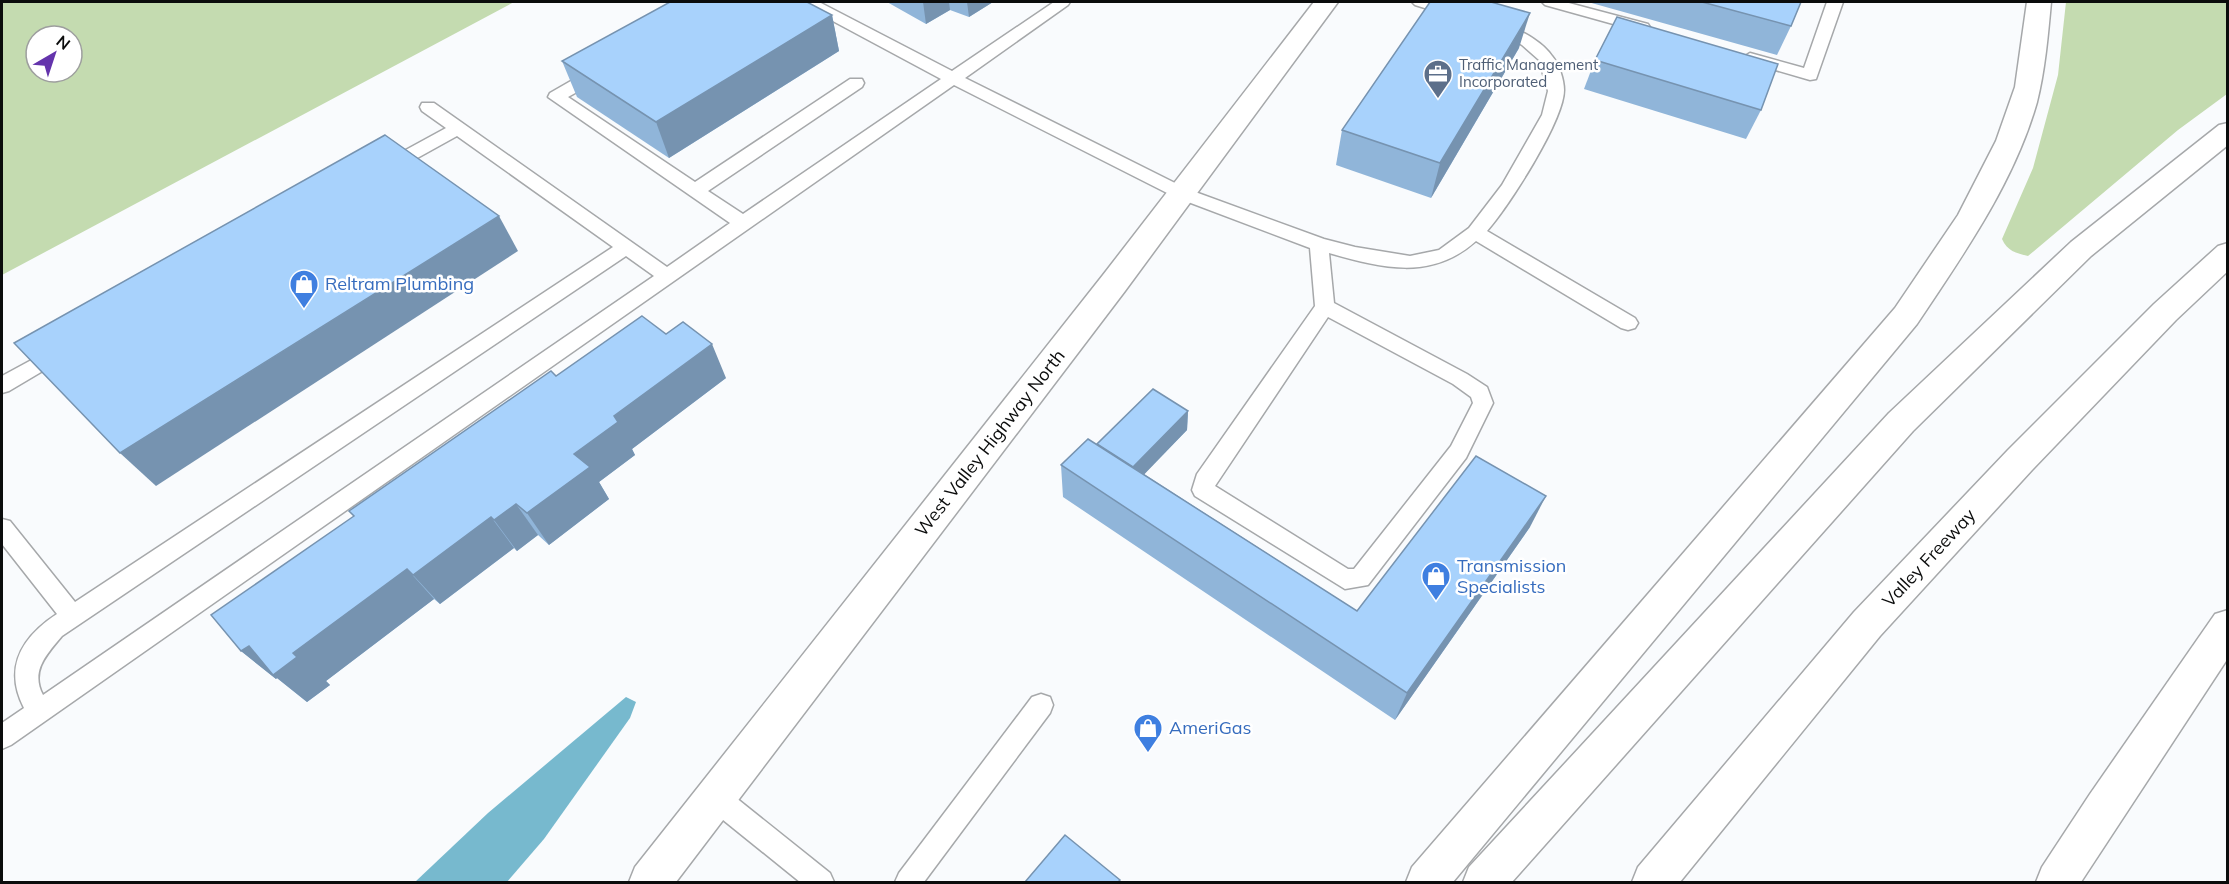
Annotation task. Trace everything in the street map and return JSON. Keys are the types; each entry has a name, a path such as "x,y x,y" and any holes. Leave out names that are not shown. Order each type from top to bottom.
{"main road":[{"name":"West Valley Highway North","path":"650,882 1326,2"},
{"path":"1427,882 1906,316 1956,243 2010,141 2029,75 2039,2"},
{"path":"1484,882 1901,422 2081,249 2228,131"},
{"name":"Valley Freeway","path":"1653,882 1867,624 2020,460 2165,312 2228,253"},
{"path":"2057,882 2104,808 2228,626"}],"lane":[{"path":"808,2 952,78 1181,193 1319,244 1355,254 1410,262 1445,255 1475,232 1490,215 1509,188 1550,115 1556,91 1554,78 1546,58 1528,42 1499,26 1420,2"},
{"path":"2,737 1063,2"},
{"path":"1550,2 1652,30"},
{"path":"1731,53 1810,75 1835,2"},
{"path":"607,68 556,97 744,223"},
{"path":"695,191 856,83"},
{"path":"428,107 667,276"},
{"path":"375,174 458,128"},
{"path":"1475,232 1628,323"},
{"path":"1319,244 1325,307 1204,480 1203,490 1345,579 1360,578 1459,452 1483,403 1480,393 1460,379 1325,307"},
{"path":"39,711 28,695 24,683 28,662 38,646 72,615 626,247"},
{"path":"2,385 74,344"},
{"path":"2,528 72,615"},
{"path":"908,882 1041,705"},
{"path":"716,798 821,882"}],"green space":[{"path":"2,2 514,2 2,275"},
{"path":"2066,2 2227,2 2227,94 2178,130 2028,256 2009,249 2002,239 2033,168 2058,75"}],"water":[{"path":"626,697 636,702 630,718 544,839 507,882 415,882 488,813"}],"building":[{"path":"670,2 807,2 832,15 656,122 562,61"},
{"path":"1430,2 1491,2 1530,13 1440,163 1342,130"},
{"path":"1702,2 1801,2 1791,26"},
{"path":"1617,17 1778,64 1761,110 1595,60"},
{"path":"385,135 499,216 120,453 14,343"},
{"path":"642,316 666,334 683,322 712,344 614,416 618,422 574,454 590,467 527,513 516,504 494,520 491,517 413,575 407,569 293,653 297,657 273,675 249,646 241,651 211,615 354,516 349,511 551,371 556,376"},
{"path":"1153,389 1188,411 1133,467 1097,444"},
{"path":"1088,439 1357,611 1476,456 1546,496 1407,693 1061,465"},
{"path":"1065,835 1120,880 1118,882 1025,882"}],"place":[{"name":"Traffic Management Incorporated","path":"1438,100"},
{"name":"Reltram Plumbing","path":"304,310"},
{"name":"Transmission Specialists","path":"1436,602"},
{"name":"AmeriGas","path":"1148,754"}]}
